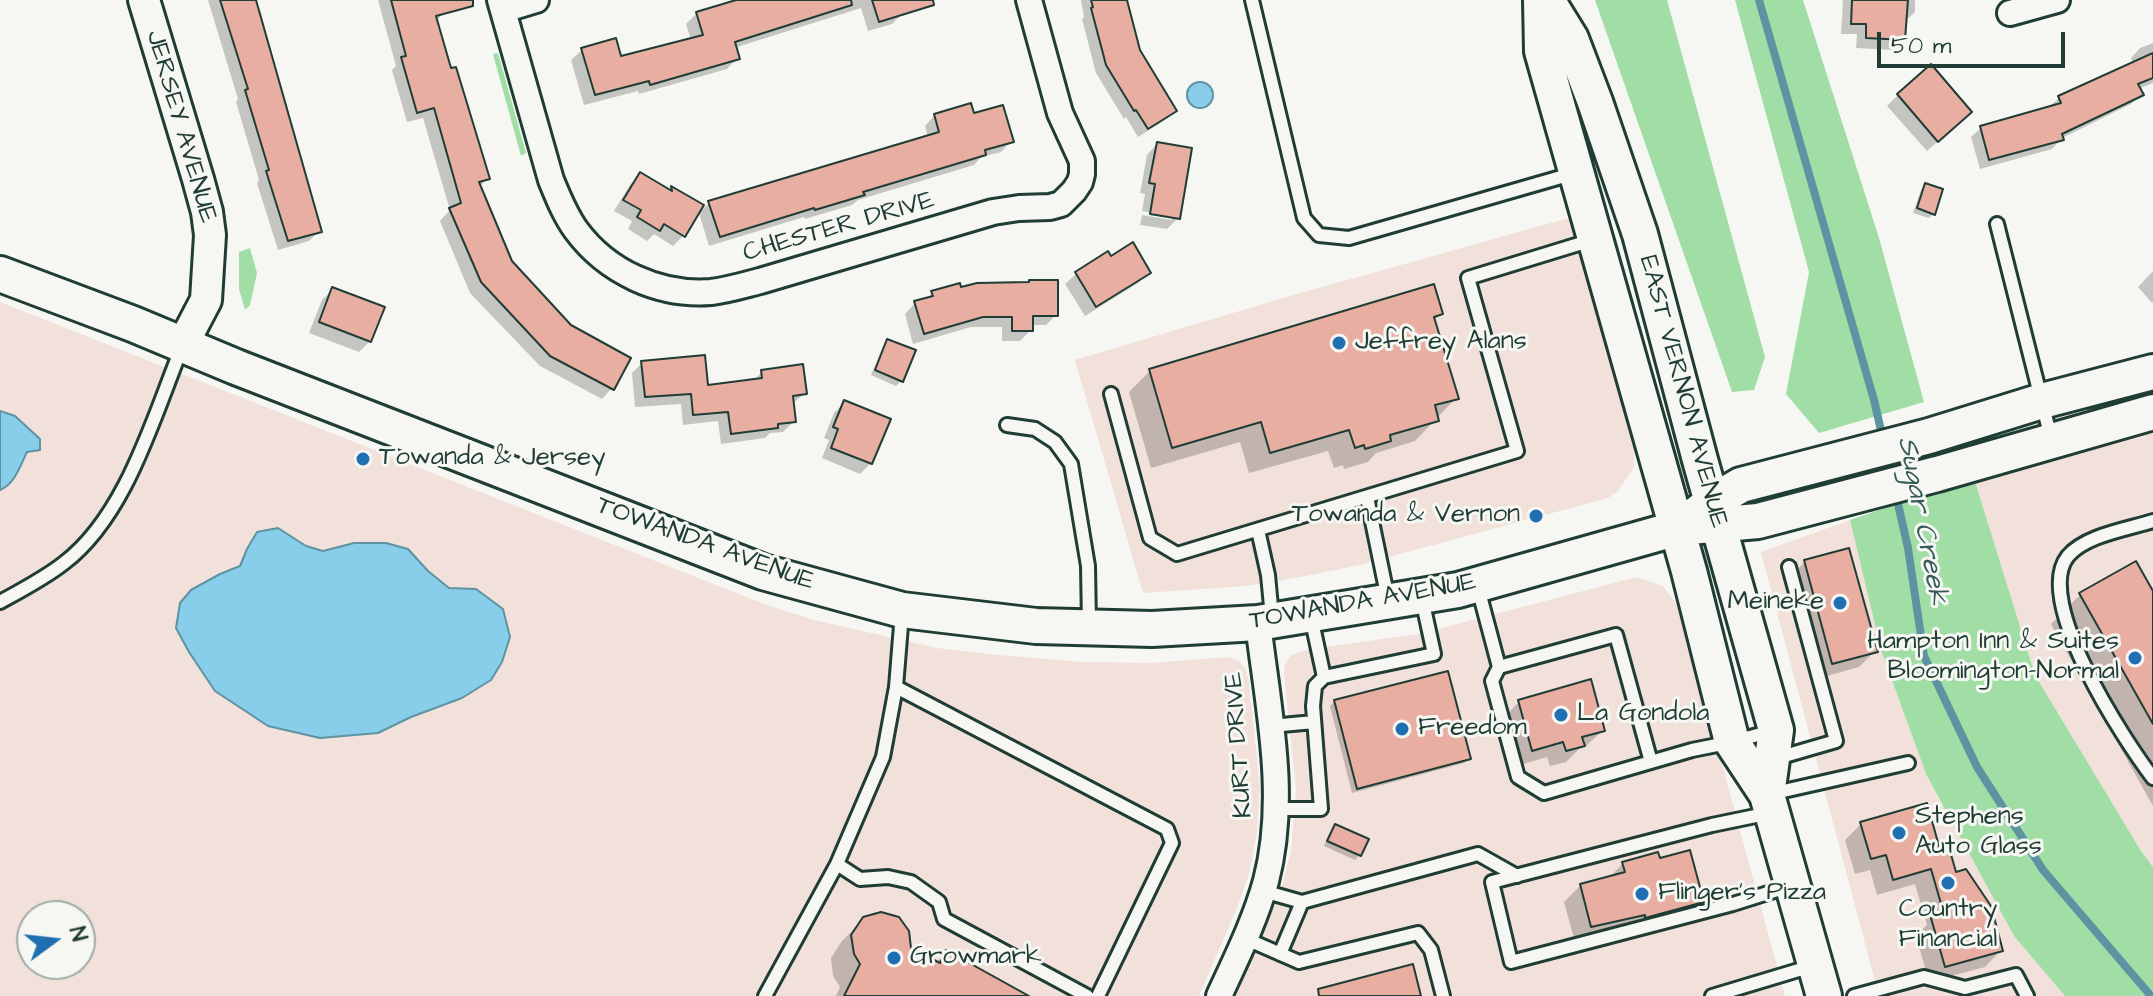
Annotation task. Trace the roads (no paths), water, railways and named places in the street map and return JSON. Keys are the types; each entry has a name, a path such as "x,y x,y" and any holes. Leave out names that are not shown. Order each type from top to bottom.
{"main road":[{"name":"EAST VERNON AVENUE","path":"1541,0 1542,51 1678,528 1757,749"},
{"name":"EAST VERNON AVENUE","path":"1547,0 1571,39 1640,234 1715,513 1757,749 1820,981"},
{"name":"TOWANDA AVENUE","path":"0,274 763,572 902,610 1036,626 1152,629 1265,622 1477,585 1678,528"},
{"path":"1678,528 1715,513 1741,485 1929,436 2042,401 2153,372"},
{"path":"1715,513 1758,521 2153,412"}],"street":[{"name":"JERSEY AVENUE","path":"144,0 198,179 210,235 206,300 183,344"},
{"path":"501,5 536,0"},
{"name":"CHESTER DRIVE","path":"501,5 543,155 559,201 574,227 586,243 608,262 633,277 664,288 707,292 729,289 993,212 1061,204 1080,182 1082,161 1060,113 1029,0"},
{"path":"2010,13 2057,0"},
{"name":"KURT DRIVE","path":"1219,996 1263,891 1274,838 1277,789 1265,622"}],"lane":[{"path":"1252,0 1304,218 1319,235 1349,238 1576,173"},
{"path":"1997,224 2052,441"},
{"path":"1111,394 1150,538 1177,554 1517,451 1468,278 1595,239"},
{"path":"0,602 65,563 98,530 129,478 183,344"},
{"path":"1007,425 1035,429 1055,442 1071,464 1088,566 1089,627"},
{"path":"1276,809 1321,809 1313,706 1315,686 1324,677 1434,654 1405,599 1367,497"},
{"path":"2153,521 2090,540 2078,547 2068,556 2059,581 2059,595 2074,642 2106,709 2153,778"},
{"path":"1258,530 1268,575 1265,622"},
{"path":"1477,585 1499,667 1492,681 1518,777 1544,793 1692,750 1757,749 1836,741 1789,567"},
{"path":"765,996 837,864 883,757 896,687 902,610"},
{"path":"1311,614 1324,677"},
{"path":"1499,667 1616,635 1651,762"},
{"path":"896,687 1167,829 1172,843 1098,996"},
{"path":"1271,726 1314,722"},
{"path":"1793,886 1511,962 1492,882 1712,825 1770,804 1908,763"},
{"path":"1263,891 1302,902 1478,854 1517,876"},
{"path":"837,864 860,879 888,877 911,882 939,902 944,919 1087,996"},
{"path":"1280,954 1302,902"},
{"path":"1244,938 1299,962 1418,933 1431,950 1443,996"},
{"path":"1854,996 1924,977 1965,988 2016,975 2027,996"},
{"path":"1712,996 1820,981"}],"water":[{"path":"1200,82 1209,86 1213,95 1209,104 1200,108 1191,104 1187,95 1191,86"},
{"path":"0,411 15,416 40,439 40,450 27,452 13,479 0,490"},
{"path":"278,528 306,546 323,551 354,543 386,543 408,549 449,588 476,589 503,609 510,637 502,662 491,680 462,698 378,733 320,738 268,726 215,691 176,628 180,603 191,590 240,566 257,532"}],"waterway":[{"name":"Sugar Creek","path":"1759,0 1883,439"},
{"name":"Sugar Creek","path":"1896,495 1908,548 1924,656 1977,767 2043,870 2151,996"}],"place":[{"name":"Jeffrey Alans","path":"1339,343"},
{"name":"Towanda & Jersey","path":"363,459"},
{"name":"Towanda & Vernon","path":"1536,516"},
{"name":"Meineke","path":"1840,603"},
{"name":"Hampton Inn & Suites Bloomington-Normal","path":"2135,658"},
{"name":"La Gondola","path":"1561,715"},
{"name":"Freedom","path":"1402,729"},
{"name":"Stephens Auto Glass","path":"1899,833"},
{"name":"Country Financial","path":"1948,883"},
{"name":"Flinger's Pizza","path":"1642,894"},
{"name":"Growmark","path":"894,958"}]}
